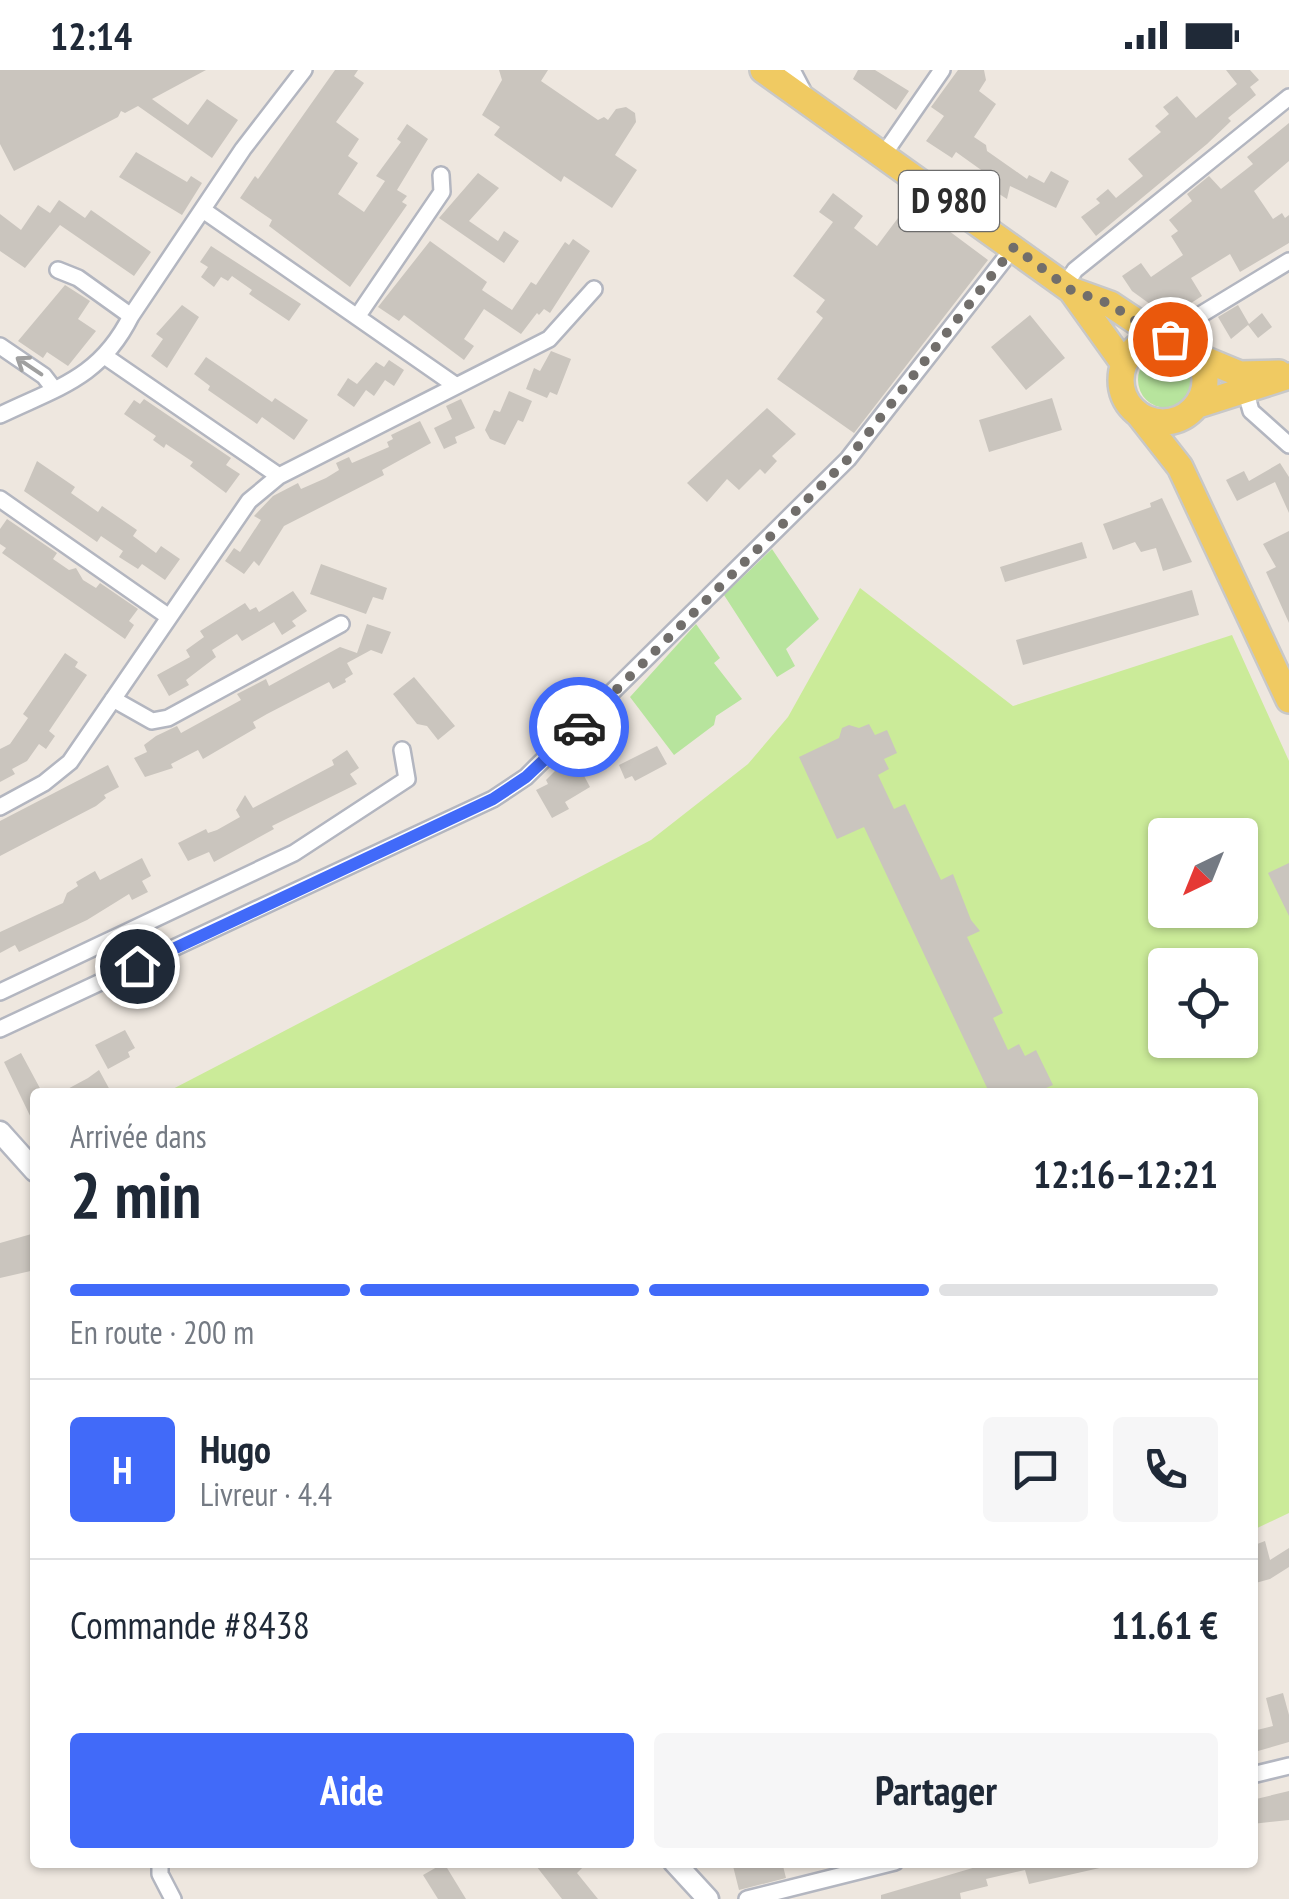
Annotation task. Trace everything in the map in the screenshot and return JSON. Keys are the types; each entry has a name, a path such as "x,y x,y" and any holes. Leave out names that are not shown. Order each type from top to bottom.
{"main road":[{"name":"D 980","path":"763,70 1068,288 1110,304 1243,383"},
{"name":"D 980","path":"1068,288 1124,364"},
{"path":"1180,466 1183,433 1205,390 1206,372 1180,345 1135,348 1124,364 1122,387 1132,408 1180,466 1289,700"},
{"name":"D 980","path":"1195,408 1243,383 1289,374"},
{"path":"1140,416 1172,422 1195,408"}],"street":[{"path":"0,415 94,368 116,346 131,316 243,149 304,70"},
{"path":"792,70 808,101"},
{"path":"884,154 942,70"},
{"path":"1068,288 1075,270 1289,97"},
{"path":"357,317 442,192 441,175"},
{"path":"203,210 455,385"},
{"path":"0,1029 493,799 526,777 848,459 1014,247"},
{"path":"1180,345 1182,326 1289,261"},
{"path":"58,270 78,278 131,316"},
{"path":"0,808 44,783 70,762 249,500 278,476 549,339 594,290"},
{"path":"0,346 44,376 54,389"},
{"path":"106,356 278,476"},
{"path":"1243,383 1251,412 1289,444"},
{"path":"0,499 169,617"},
{"path":"113,699 152,721 168,718 341,624"},
{"path":"0,992 294,853 406,779 402,750"},
{"path":"0,1132 30,1166"},
{"path":"1258,1770 1289,1766"},
{"path":"160,1868 173,1899"},
{"path":"680,1868 708,1899"},
{"path":"746,1899 871,1868"}],"green space":[{"path":"1166,352 1186,360 1194,380 1186,400 1166,408 1146,400 1138,380 1146,360"},
{"path":"772,549 819,619 786,649 795,666 777,677 724,595"},
{"path":"860,588 1013,706 1232,635 1289,761 1289,1513 1258,1528 1258,1088 175,1088 651,840 748,764 788,717"},
{"path":"696,624 720,658 714,663 742,699 716,716 714,725 674,755 630,697"}],"building":[{"path":"0,70 206,70 152,99 188,125 207,99 238,120 212,158 138,106 125,113 121,111 118,117 14,171 0,144"},
{"path":"335,70 358,70 354,76 364,83 336,122 359,139 348,156 358,163 338,194 364,212 385,181 376,176 401,142 397,139 407,124 428,139 397,190 407,196 402,202 407,205 350,287 269,226 272,220 240,198 255,176 258,179"},
{"path":"499,70 548,70 541,81 598,120 608,120 616,109 626,107 635,113 636,122 615,155 637,170 612,208 564,176 561,182 494,135 500,127 482,115 502,80"},
{"path":"858,70 875,70 909,91 896,110 853,79"},
{"path":"958,70 984,70 986,80 979,91 996,104 974,137 986,145 987,151 1027,179 1029,175 1044,183 1051,171 1069,181 1056,208 1010,186 1007,199 979,181 984,172 956,152 952,158 926,141 944,116 931,107"},
{"path":"1226,70 1250,70 1259,80 1250,87 1256,95 1228,118 1231,121 1207,144 1096,236 1081,217 1100,203 1096,199 1108,189 1116,198 1143,176 1128,159 1161,132 1155,126 1169,114 1163,107 1177,96 1196,118 1237,84"},
{"path":"1289,123 1289,161 1254,191 1273,219 1282,213 1285,218 1289,215 1289,243 1240,272 1230,254 1191,278 1202,296 1174,314 1163,313 1162,306 1154,307 1132,291 1122,276 1141,263 1151,277 1183,255 1171,236 1178,231 1169,220 1192,201 1187,194 1209,176 1221,189 1253,164 1247,157"},
{"path":"136,152 187,182 191,176 202,183 182,215 119,177"},
{"path":"478,173 499,188 469,221 498,241 504,231 519,241 504,263 439,218"},
{"path":"833,193 863,216 854,228 877,246 910,202 988,260 854,433 777,379 823,318 816,312 825,300 793,276 833,222 819,212"},
{"path":"59,200 85,218 91,210 151,252 134,276 60,225 25,268 0,251 0,214 21,230 38,205 50,213"},
{"path":"573,239 590,251 550,313 544,309 537,313 521,334 484,309 464,339 474,346 464,360 404,315 399,321 378,307 430,241 487,282 482,290 512,310 531,282 536,285 565,242 569,245"},
{"path":"211,246 301,304 289,321 249,294 252,290 232,276 228,281 221,277 214,287 201,277 208,267 200,262"},
{"path":"65,285 90,301 78,319 96,331 68,366 47,352 43,358 18,341"},
{"path":"182,305 199,317 167,368 151,356 163,339 156,334"},
{"path":"1238,305 1249,324 1262,313 1272,327 1258,338 1248,325 1231,339 1218,317"},
{"path":"1030,315 1065,358 1026,390 991,347"},
{"path":"551,351 571,359 557,395 550,392 547,398 526,389 534,368 540,371"},
{"path":"206,357 272,402 275,398 308,420 294,440 262,417 257,424 208,390 210,386 194,374"},
{"path":"389,360 404,370 394,386 385,380 374,396 366,390 354,407 337,395 348,378 357,384 376,362 384,367"},
{"path":"509,391 532,401 523,422 518,420 505,445 490,439 485,430 494,410 500,412"},
{"path":"1052,398 1062,430 989,452 979,420"},
{"path":"144,399 231,458 226,465 240,474 226,493 190,466 193,462 166,444 164,448 153,440 156,436 124,414 134,400 140,404"},
{"path":"461,399 475,428 455,437 457,443 444,449 434,428 452,419 446,406"},
{"path":"767,408 796,434 772,456 777,461 765,474 760,469 739,490 727,479 707,502 687,483"},
{"path":"420,421 431,443 382,470 384,475 284,526 259,566 254,561 244,574 225,561 234,548 240,552 261,520 254,516 273,496 298,483 301,489 326,478 339,470 336,463 349,457 352,463 389,447 391,435"},
{"path":"37,461 75,487 71,493 98,512 102,506 137,530 133,536 156,553 161,546 180,559 165,580 142,564 138,569 119,557 123,551 101,536 97,542 24,491"},
{"path":"1280,463 1289,477 1289,513 1275,482 1237,501 1226,480 1244,471 1249,481"},
{"path":"1162,498 1192,562 1163,571 1156,548 1141,552 1135,542 1113,550 1103,524 1151,507 1150,503"},
{"path":"7,519 57,553 53,559 69,570 76,568 83,580 96,588 100,583 138,609 129,621 134,625 125,639 2,553 6,548 0,544 0,529"},
{"path":"1289,531 1289,623 1266,572 1276,567 1263,544"},
{"path":"1082,542 1087,558 1005,582 1000,567"},
{"path":"321,564 387,588 383,600 373,597 366,614 310,594"},
{"path":"1192,590 1199,615 1023,665 1016,640"},
{"path":"293,591 307,611 292,621 296,626 282,635 274,622 242,641 237,634 212,650 216,657 186,680 189,685 169,696 157,675 190,657 186,650 204,637 200,631 245,603 250,610 256,607 259,612"},
{"path":"367,624 391,632 382,654 371,650 347,663 353,674 346,682 333,689 329,682 267,714 253,722 256,728 203,759 198,750 171,764 173,768 145,777 134,758 147,752 144,745 156,736 177,726 181,733 241,700 237,694 266,679 269,686 340,647 357,653"},
{"path":"65,653 87,675 49,731 55,736 46,749 39,744 27,761 12,769 15,774 0,782 0,749 10,744 28,718 23,714"},
{"path":"414,677 455,726 438,740 427,726 417,724 393,694"},
{"path":"869,724 875,735 887,730 897,753 884,759 889,769 878,775 894,809 905,804 941,880 953,874 971,920 980,931 967,937 1003,1013 993,1018 1008,1050 1019,1044 1025,1056 1036,1050 1053,1085 987,1088 864,827 837,839 799,757 839,738 842,728"},
{"path":"657,746 667,764 635,781 632,776 625,779 619,765"},
{"path":"347,750 359,768 350,774 357,784 272,826 274,829 214,862 209,852 188,861 178,843 206,829 208,833 217,830 240,817 236,810 245,795 253,808 334,765 332,760"},
{"path":"563,763 571,776 581,770 590,787 565,802 569,809 552,818 536,790 548,784 546,780"},
{"path":"108,765 119,787 104,795 106,798 0,856 0,821"},
{"path":"142,858 151,876 142,881 148,892 132,900 129,894 87,920 19,952 15,945 0,953 0,932 63,903 67,893 78,886 76,882 95,871 100,880"},
{"path":"1289,863 1289,916 1268,873"},
{"path":"125,1030 135,1048 128,1052 130,1057 108,1069 95,1045"},
{"path":"21,1053 40,1088 30,1088 30,1116 4,1062"},
{"path":"99,1070 109,1088 69,1088"},
{"path":"30,1234 30,1271 0,1278 0,1243"},
{"path":"1265,1541 1270,1560 1289,1548 1289,1567 1258,1582 1258,1544"},
{"path":"1283,1693 1289,1715 1289,1742 1258,1751 1258,1730 1273,1726 1266,1698"},
{"path":"1289,1791 1289,1820 1258,1823 1258,1799"},
{"path":"435,1868 447,1868 466,1899 438,1899 423,1875"},
{"path":"538,1868 582,1868 577,1873 598,1899 562,1899"},
{"path":"734,1868 784,1868 786,1878 739,1890"},
{"path":"973,1868 1100,1868 1029,1884 1025,1870 986,1879 988,1886 960,1893 961,1899 881,1899 881,1895"}],"way so far":[{"path":"579,727 848,459 1014,247 1071,290 1110,304 1161,338 1170,339"}],"route":[{"path":"137,966 493,799 526,777 579,727"}]}
